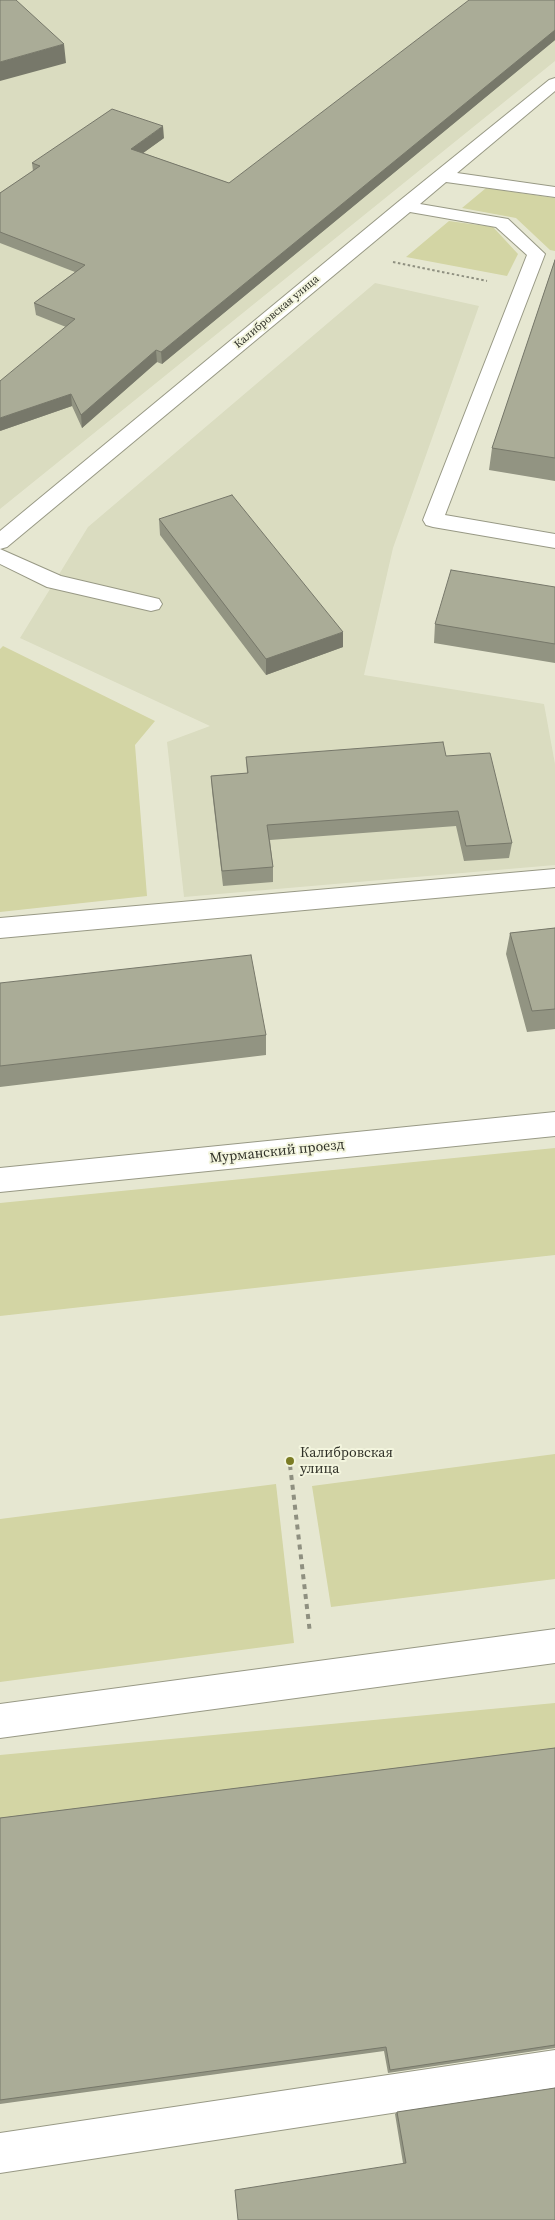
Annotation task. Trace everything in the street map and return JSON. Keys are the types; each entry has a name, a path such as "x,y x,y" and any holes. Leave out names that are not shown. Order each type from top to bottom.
{"street":[{"name":"Калибровская улица","path":"0,542 555,83"},
{"path":"443,176 555,192"},
{"path":"404,206 502,222 536,254 433,520 555,541"},
{"path":"0,556 55,582 151,604"},
{"path":"0,928 555,878"},
{"name":"Мурманский проезд","path":"0,1180 555,1124"},
{"path":"0,1721 555,1646"},
{"path":"0,2153 555,2069"}],"path":[{"path":"348,253 523,288"},
{"path":"290,1465 309,1622"}],"shaded area":[{"path":"0,0 555,0 555,61 0,509"},
{"path":"375,283 479,306 393,548 364,675 544,704 555,764 555,865 184,897 167,742 210,726 20,638 88,527"}],"green space":[{"path":"486,188 555,198 555,251 550,250 516,218 462,208"},
{"path":"449,221 493,227 518,254 507,276 406,257"},
{"path":"3,646 155,721 135,745 147,896 0,912 0,649"},
{"path":"555,1148 555,1255 0,1316 0,1203"},
{"path":"555,1454 555,1579 331,1607 312,1486"},
{"path":"276,1484 294,1643 0,1682 0,1519"},
{"path":"555,1703 555,1757 0,1827 0,1755"}],"building":[{"path":"0,0 16,0 64,44 0,62"},
{"path":"469,0 555,0 555,30 161,352 156,350 81,415 71,394 0,418 0,381 75,319 34,303 85,265 0,232 0,193 40,166 32,163 112,109 163,126 131,149 229,183"},
{"path":"555,260 555,458 492,448"},
{"path":"232,495 343,632 266,659 159,519"},
{"path":"451,570 555,587 555,644 435,624"},
{"path":"443,742 446,756 490,753 512,843 466,846 458,811 267,825 273,867 222,871 211,776 248,773 246,757"},
{"path":"555,928 555,1009 532,1011 510,933"},
{"path":"251,955 266,1035 0,1066 0,983"},
{"path":"555,1748 555,2045 390,2070 386,2047 0,2100 0,1818"},
{"path":"555,2088 555,2220 238,2220 235,2190 406,2163 397,2112"}],"place":[{"name":"Калибровская улица","path":"290,1461"}]}
